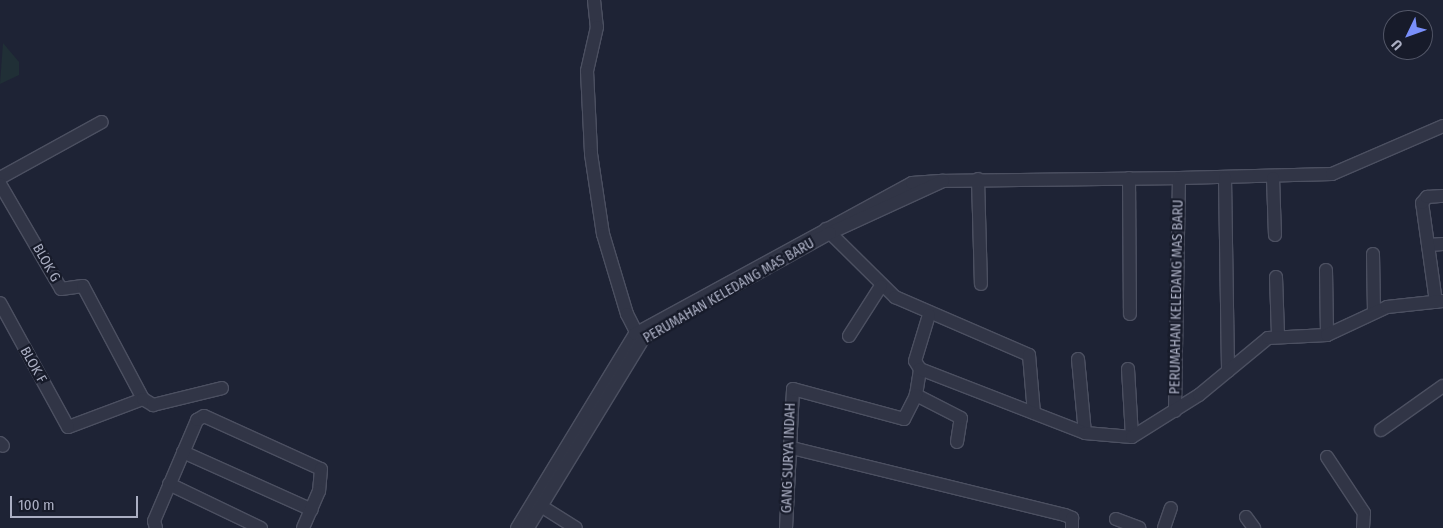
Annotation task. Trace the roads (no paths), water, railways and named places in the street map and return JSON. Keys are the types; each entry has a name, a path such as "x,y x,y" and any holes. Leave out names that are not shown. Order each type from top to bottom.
{"street":[{"path":"517,528 638,337 603,234 591,154 587,70 596,27 594,0"},
{"path":"0,178 102,122"},
{"name":"PERUMAHAN KELEDANG MAS BARU","path":"528,528 638,337 828,231 942,182 978,179 1273,178 1332,174 1443,126"},
{"path":"1129,178 1130,314"},
{"name":"PERUMAHAN KELEDANG MAS BARU","path":"1175,411 1178,178"},
{"path":"1225,178 1228,371"},
{"path":"1273,178 1275,235"},
{"path":"978,179 981,284"},
{"name":"BLOK G","path":"0,184 60,288 65,291 83,286 144,398"},
{"path":"1276,277 1278,335 1327,335 1374,312 1398,304 1439,302 1422,201 1443,196"},
{"path":"828,231 881,286 929,315 1029,355 1034,413"},
{"path":"1428,245 1443,244"},
{"path":"1373,254 1374,312"},
{"path":"1326,270 1327,335"},
{"path":"849,336 881,286"},
{"name":"BLOK F","path":"0,303 68,427 144,398"},
{"path":"929,315 914,361 920,369 1085,433 1132,437 1175,411"},
{"name":"PERUMAHAN KELEDANG MAS BARU","path":"1175,411 1228,371 1259,343 1278,335"},
{"path":"1078,359 1085,433"},
{"path":"920,369 916,395 961,418 957,442"},
{"path":"1128,369 1132,437"},
{"path":"1381,430 1443,386"},
{"path":"144,398 153,405 222,388"},
{"name":"GANG SURYA INDAH","path":"786,528 792,448 792,389 904,419 916,395"},
{"path":"156,528 154,522 197,420 209,416 321,469 312,510 303,528"},
{"path":"792,448 1065,515 1072,518 1072,528"},
{"path":"183,452 312,510"},
{"path":"1327,457 1364,513 1363,528"},
{"path":"169,484 261,528"},
{"path":"541,506 576,528"},
{"path":"1164,528 1171,508"},
{"path":"229,528 234,516"},
{"path":"1246,516 1254,528"},
{"path":"1116,519 1139,528"}]}
